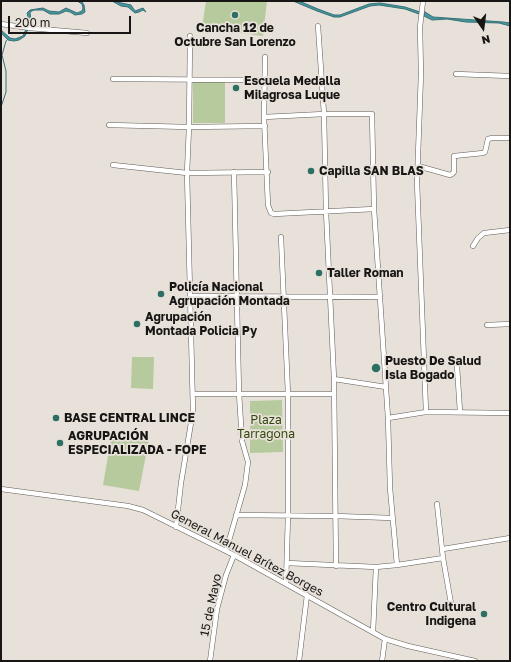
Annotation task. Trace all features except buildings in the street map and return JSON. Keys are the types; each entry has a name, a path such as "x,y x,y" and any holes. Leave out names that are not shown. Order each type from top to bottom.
{"street":[{"path":"423,1 420,27 421,74 417,182 426,412"},
{"path":"1,24 87,33"},
{"path":"318,26 324,114 329,296 334,379 336,566"},
{"path":"176,527 193,411 187,173 190,36"},
{"path":"265,57 264,116 268,172 268,205 271,213 374,209"},
{"path":"456,74 510,76"},
{"path":"113,79 264,80"},
{"path":"264,116 372,114 374,209 388,418 392,518 398,565"},
{"path":"110,125 189,127 265,126"},
{"path":"418,166 451,174 454,172 454,156 483,153 485,152 488,139 510,138"},
{"path":"113,165 187,173 268,172"},
{"path":"226,551 245,485 248,462 242,441 239,393 234,172"},
{"path":"473,246 478,238 484,233 510,230"},
{"path":"282,237 288,394 288,515 286,584"},
{"path":"190,296 380,297"},
{"path":"487,324 510,324"},
{"path":"457,366 460,412"},
{"path":"334,379 386,388"},
{"path":"193,394 334,394"},
{"path":"388,418 426,412 510,412"},
{"name":"General Manuel Brítez Borges","path":"1,488 128,506 142,510 234,555 385,638 408,646 475,661"},
{"path":"437,504 443,558 452,609"},
{"path":"236,515 392,518"},
{"path":"442,549 510,538"},
{"name":"15 de Mayo","path":"210,661 217,609 226,575 234,555"},
{"path":"286,563 376,567 443,558"},
{"path":"373,632 376,567"},
{"path":"299,661 307,595"},
{"path":"382,661 385,638"}],"green space":[{"name":"Cancha 12 de Octubre San Lorenzo","path":"206,1 267,1 263,36 202,28"},
{"path":"193,82 225,82 225,123 193,123"},
{"path":"132,357 154,357 153,389 131,388"},
{"name":"Plaza Tarragona","path":"282,400 283,452 250,453 250,401"},
{"path":"112,433 149,439 139,491 103,485"}],"water":[{"path":"77,1 82,2 84,5 85,12 82,14 75,15 66,11 59,14 50,14 43,10 34,10 30,12 31,21 29,26 27,26 29,21 27,13 30,10 43,8 49,11 59,12 66,8 77,13 82,11 83,8 82,4"},
{"path":"112,1 131,5 135,11 143,8 146,12 143,10 135,13 128,7 121,6"},
{"path":"293,1 299,1 334,15 340,15 369,4 380,3 405,7 420,12 419,14 405,9 379,5 370,6 340,17 334,17"},
{"path":"425,12 433,17 503,22 510,23 510,26 499,23 466,22 447,19 432,20 424,16"},
{"path":"26,29 28,29 25,36 14,41 8,40 1,33 1,30 10,38 15,39 23,36"}],"waterway":[{"path":"1,107 6,92 6,71 2,55 8,39"}],"place":[{"name":"Cancha 12 de Octubre San Lorenzo","path":"235,15"},
{"name":"Escuela Medalla Milagrosa Luque","path":"236,88"},
{"name":"Capilla SAN BLAS","path":"311,171"},
{"name":"Taller Roman","path":"319,273"},
{"name":"Policía Nacional Agrupación Montada","path":"161,294"},
{"name":"Agrupación Montada Policia Py","path":"137,324"},
{"name":"Puesto De Salud Isla Bogado","path":"376,368"},
{"name":"BASE CENTRAL LINCE","path":"56,418"},
{"name":"AGRUPACIÓN ESPECIALIZADA - FOPE","path":"60,443"},
{"name":"Centro Cultural Indigena","path":"484,614"}]}
